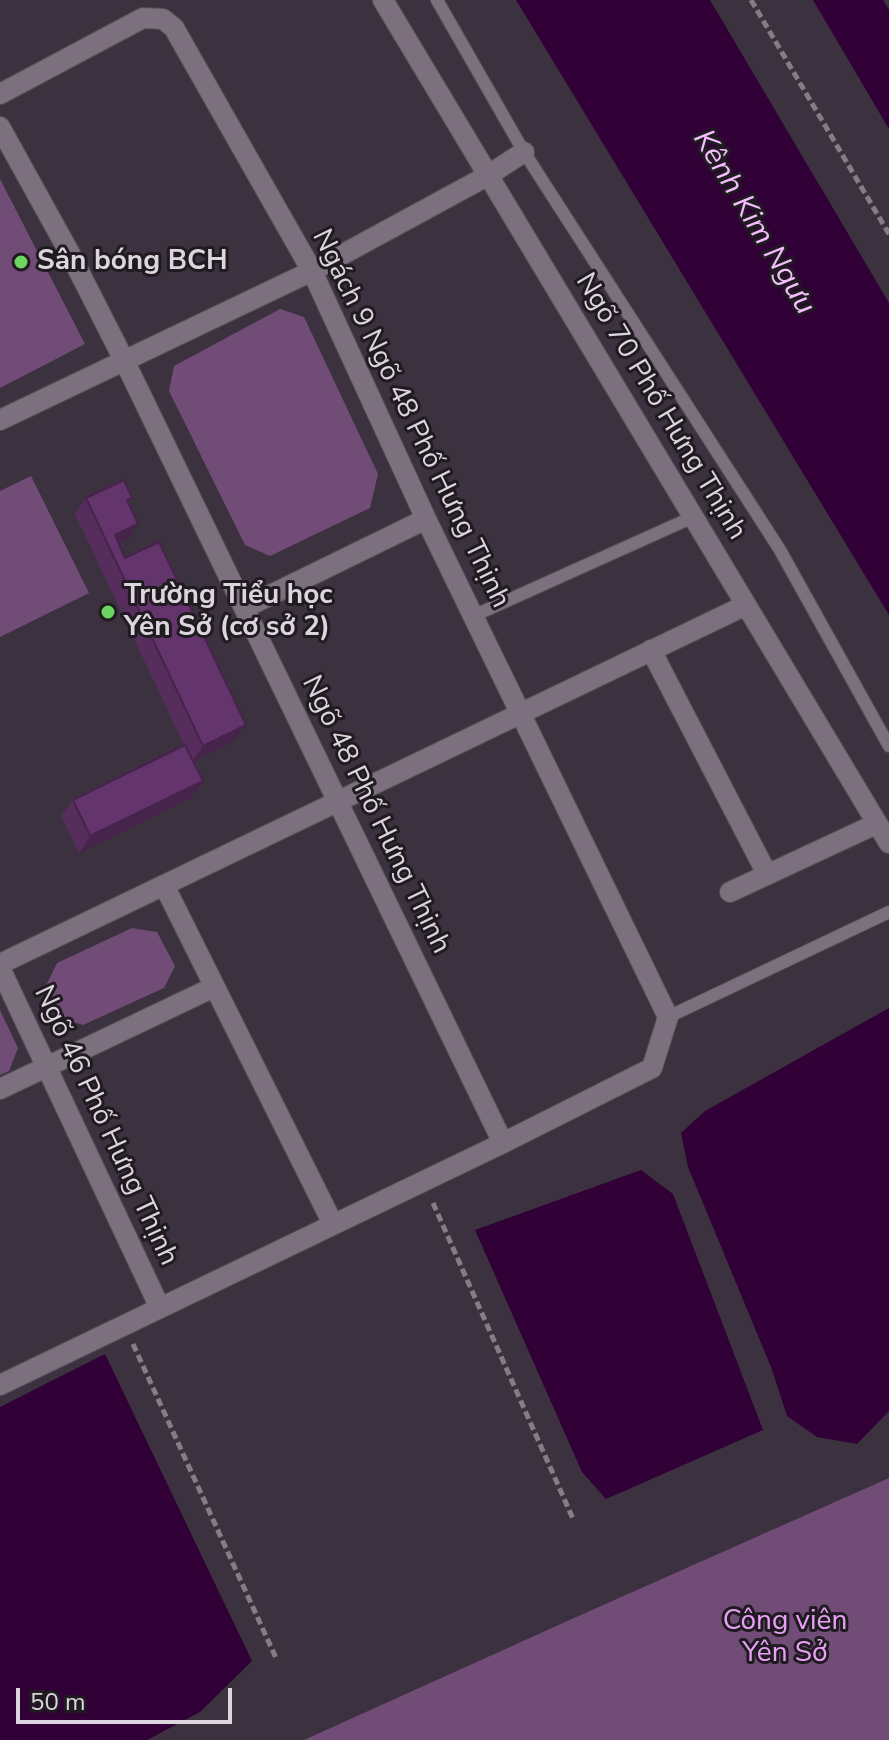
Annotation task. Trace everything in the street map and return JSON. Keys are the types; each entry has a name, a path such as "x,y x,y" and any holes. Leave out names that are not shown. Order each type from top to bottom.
{"street":[{"name":"Ngõ 70 Phố Hưng Thịnh","path":"383,0 889,843"},
{"name":"Ngách 9 Ngõ 48 Phố Hưng Thịnh","path":"0,94 143,18 163,19 174,28 312,271 426,519 668,1017"},
{"name":"Ngõ 48 Phố Hưng Thịnh","path":"0,127 124,360 503,1143"},
{"path":"0,420 312,271 487,176 524,152"},
{"path":"244,608 426,519"},
{"path":"0,966 746,605"},
{"path":"651,650 767,874"},
{"path":"730,892 876,824"},
{"path":"164,885 333,1224"},
{"name":"Ngõ 46 Phố Hưng Thịnh","path":"0,966 160,1308"},
{"path":"0,1089 214,987"},
{"path":"0,1385 652,1068 668,1017"}],"lane":[{"path":"437,0 524,152 780,550 889,746"},
{"path":"473,616 693,517"},
{"path":"668,1017 889,912"}],"path":[{"path":"751,0 889,234"},
{"path":"423,1180 574,1521"},
{"path":"124,1325 276,1658"}],"green space":[{"name":"Sân bóng BCH","path":"0,179 85,344 0,388"},
{"path":"280,309 304,317 378,474 370,508 270,556 245,545 169,391 174,366"},
{"path":"31,476 89,593 0,637 0,491"},
{"path":"132,928 157,932 175,966 164,988 83,1025 60,1018 46,986 57,963"},
{"path":"0,1010 18,1048 9,1071 0,1075"},
{"name":"Công viên Yên Sở","path":"889,1478 889,1740 304,1740 574,1618"}],"water":[{"name":"Kênh Kim Ngưu","path":"516,0 710,0 889,303 889,615"},
{"path":"813,0 883,0 889,10 889,129"},
{"path":"889,1008 889,1411 857,1444 817,1437 787,1416 771,1367 688,1167 681,1133 705,1111"},
{"path":"641,1170 673,1194 763,1430 606,1499 582,1472 475,1230"},
{"path":"105,1354 252,1661 200,1712 147,1740 0,1740 0,1407"}],"building":[{"path":"124,480 132,498 127,500 138,524 115,535 125,558 159,542 246,725 203,746 86,498"},
{"path":"185,745 203,781 90,836 73,800"}],"place":[{"name":"Sân bóng BCH","path":"21,262"},
{"name":"Trường Tiểu học Yên Sở (cơ sở 2)","path":"108,612"}]}
